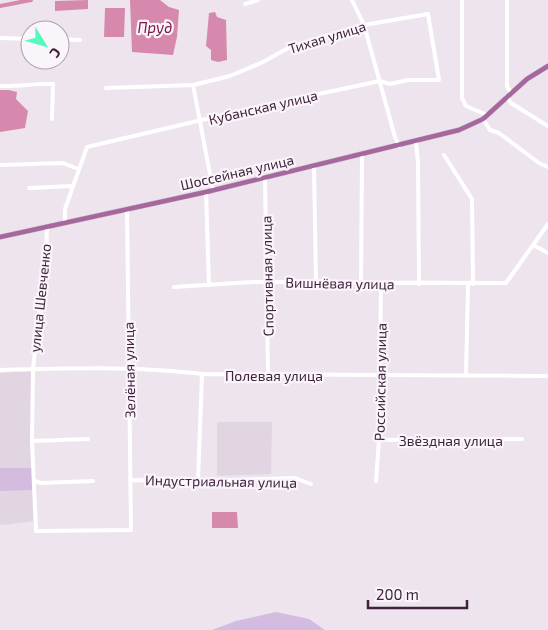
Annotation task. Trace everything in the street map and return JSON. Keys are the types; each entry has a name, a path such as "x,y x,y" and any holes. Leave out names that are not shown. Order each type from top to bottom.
{"main road":[{"name":"Шоссейная улица","path":"0,237 206,192 459,130 485,117 528,79 548,66"}],"street":[{"path":"245,4 258,0"},
{"path":"352,0 364,25 399,146"},
{"path":"462,0 462,98 466,106 485,117 490,130 499,133 539,163 548,167"},
{"path":"508,0 507,86 511,93"},
{"name":"Тихая улица","path":"106,88 193,85 230,76 263,62 290,47 364,25 428,14 439,80"},
{"path":"0,38 20,39"},
{"path":"70,40 80,40"},
{"name":"Кубанская улица","path":"78,169 87,147 200,122 257,107 380,81 390,84 408,80 439,80"},
{"path":"0,86 27,86 32,83 53,84 52,119"},
{"path":"193,85 213,190"},
{"path":"507,97 511,103 548,126"},
{"path":"416,142 418,163 419,284"},
{"path":"444,154 472,198 466,375"},
{"path":"361,283 362,155"},
{"path":"0,165 64,163 78,169 65,209 65,222"},
{"path":"314,166 316,283"},
{"name":"Спортивная улица","path":"265,178 268,375"},
{"path":"29,188 73,186"},
{"path":"206,192 209,285"},
{"name":"Зелёная улица","path":"36,530 131,530 127,209"},
{"path":"548,224 533,245 548,253"},
{"name":"улица Шевченко","path":"36,530 32,441 32,369 48,227"},
{"name":"Вишнёвая улица","path":"174,287 267,282 506,283 533,245"},
{"name":"Российская улица","path":"376,481 379,440 381,283"},
{"name":"Полевая улица","path":"0,370 129,369 202,374 548,376"},
{"path":"198,481 202,374"},
{"name":"Звёздная улица","path":"379,440 522,439"},
{"path":"32,441 88,440"},
{"name":"Индустриальная улица","path":"130,480 198,481 295,478 311,484"},
{"path":"35,481 42,484 93,482"}],"shaded area":[{"path":"32,371 34,521 4,525 0,524 0,373"},
{"path":"217,422 272,422 271,474 217,476"},
{"path":"0,468 34,468 34,490 0,491"},
{"path":"276,612 309,619 325,630 212,630 236,621"}],"water":[{"path":"88,0 88,9 55,11 55,1"},
{"name":"Пруд","path":"130,0 160,0 169,7 179,10 177,37 173,55 132,52"},
{"path":"105,8 125,8 124,37 104,37"},
{"path":"215,12 217,17 226,20 227,60 218,62 211,60 211,50 206,46 209,13"},
{"path":"0,90 17,92 16,99 28,111 25,128 0,132"},
{"path":"212,512 237,512 238,528 212,528"}],"waterway":[{"path":"0,6 31,0"}]}
